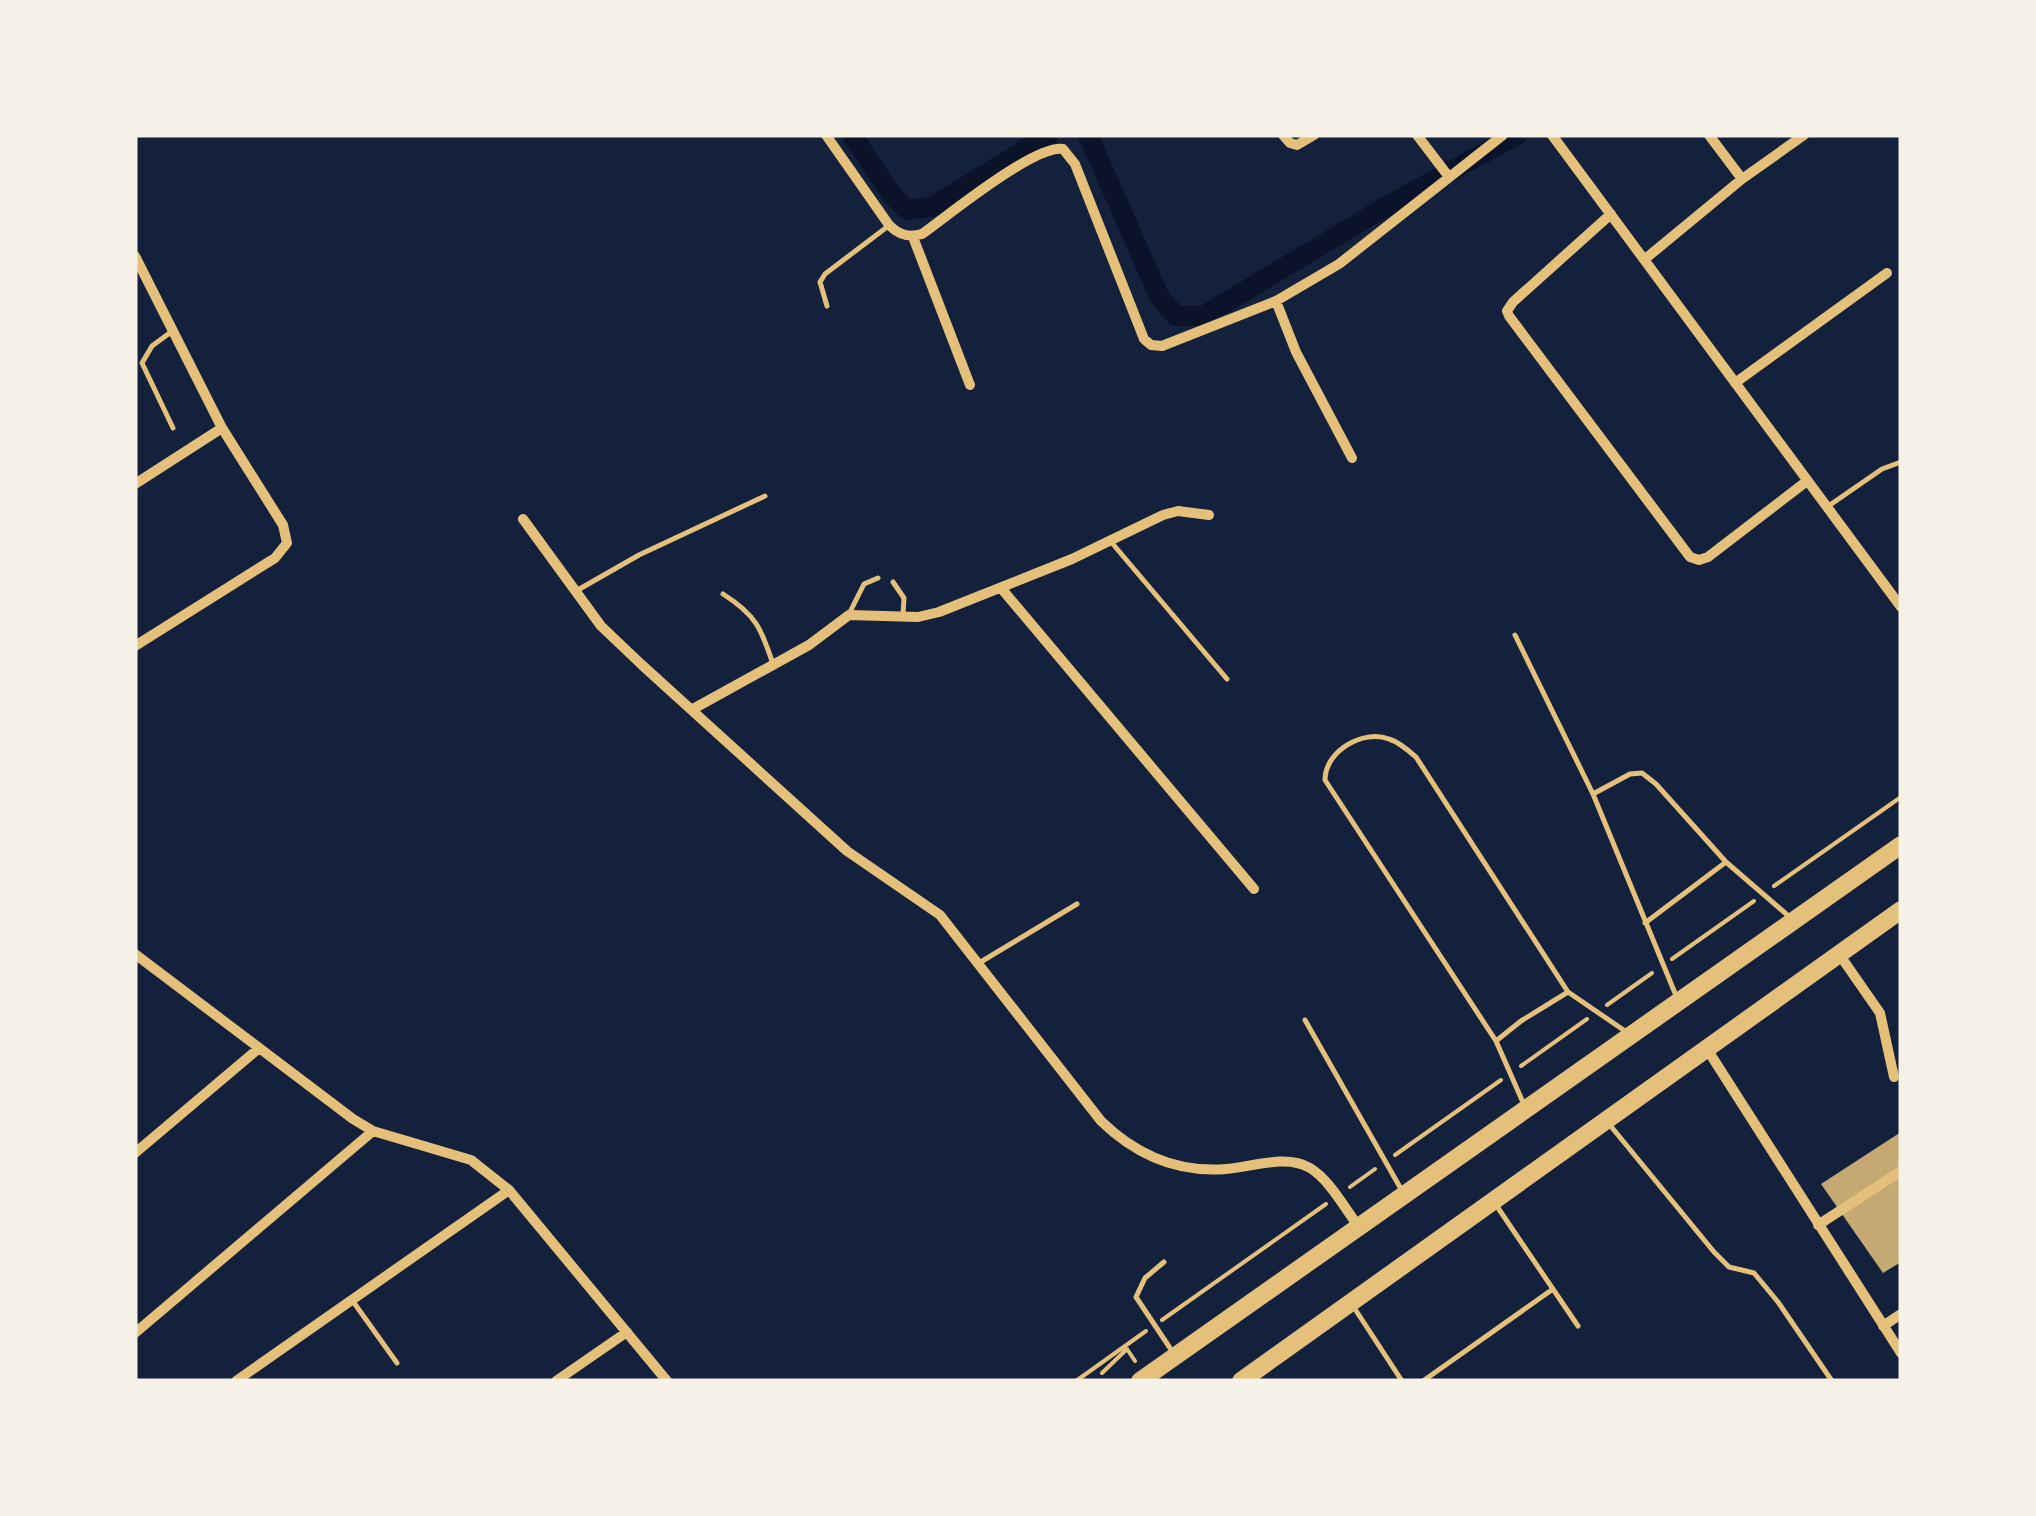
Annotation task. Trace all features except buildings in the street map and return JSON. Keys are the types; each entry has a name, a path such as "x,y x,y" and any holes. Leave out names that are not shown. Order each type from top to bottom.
{"main road":[{"path":"1140,1381 1901,845"},
{"path":"1241,1381 1901,910"}],"street":[{"path":"826,135 890,225 913,236 922,234 1047,149 1064,149 1075,164 1136,322 1144,338 1162,346 1276,301 1339,264 1503,135"},
{"path":"1283,135 1290,144 1298,145 1314,135"},
{"path":"1417,135 1449,177"},
{"path":"1552,135 1901,607"},
{"path":"1709,135 1742,179"},
{"path":"1645,258 1742,179 1804,135"},
{"path":"1611,214 1512,302 1507,311 1509,316 1690,558 1708,556 1807,481"},
{"path":"913,236 970,385"},
{"path":"135,256 222,428 283,525 287,543 274,558 135,646"},
{"path":"1735,383 1887,273"},
{"path":"1276,301 1296,352 1352,458"},
{"path":"135,484 222,428"},
{"path":"694,708 809,644 850,615 939,612 1178,511 1209,515"},
{"path":"523,519 601,626 847,851 940,915 1101,1121 1124,1144 1174,1166 1223,1170 1285,1162 1306,1166 1320,1176 1360,1228"},
{"path":"1001,588 1254,889"},
{"path":"135,954 372,1131 461,1156 509,1190 667,1381"},
{"path":"1839,954 1880,1013 1894,1077"},
{"path":"135,975 148,964"},
{"path":"1706,1048 1901,1353"},
{"path":"135,1153 258,1049"},
{"path":"135,1334 372,1131"},
{"path":"1818,1225 1901,1172"},
{"path":"236,1381 509,1190"},
{"path":"1882,1326 1901,1314"},
{"path":"556,1381 627,1332"},
{"path":"254,1370 262,1381"}],"lane":[{"path":"827,306 820,282 825,274 890,225"},
{"path":"173,428 142,363 152,346 174,330"},
{"path":"1827,507 1882,470 1901,462"},
{"path":"575,592 639,555 765,496"},
{"path":"1110,540 1228,680"},
{"path":"850,615 864,584 878,578"},
{"path":"893,582 904,598 903,616"},
{"path":"723,594 758,622 774,664"},
{"path":"1515,636 1593,794 1678,1003"},
{"path":"1526,1109 1496,1040 1324,780 1324,768 1344,747 1363,738 1386,737 1416,757 1568,992 1632,1036"},
{"path":"1593,794 1630,774 1642,773 1726,862 1794,921"},
{"path":"1645,923 1726,862"},
{"path":"979,962 1077,904"},
{"path":"1496,1040 1568,992"},
{"path":"1304,1020 1404,1196"},
{"path":"1607,1122 1728,1267 1754,1272 1832,1381"},
{"path":"1494,1203 1578,1326"},
{"path":"1164,1262 1136,1296 1176,1356"},
{"path":"1423,1381 1554,1289"},
{"path":"352,1300 397,1362"},
{"path":"1352,1304 1402,1381"}],"path":[{"path":"1076,1381 1901,797"},
{"path":"1102,1372 1127,1349"}],"waterway":[{"path":"852,135 892,195 907,210 932,207 1049,135"},
{"path":"1088,135 1159,296 1176,316 1203,316 1392,203 1517,135"}]}
